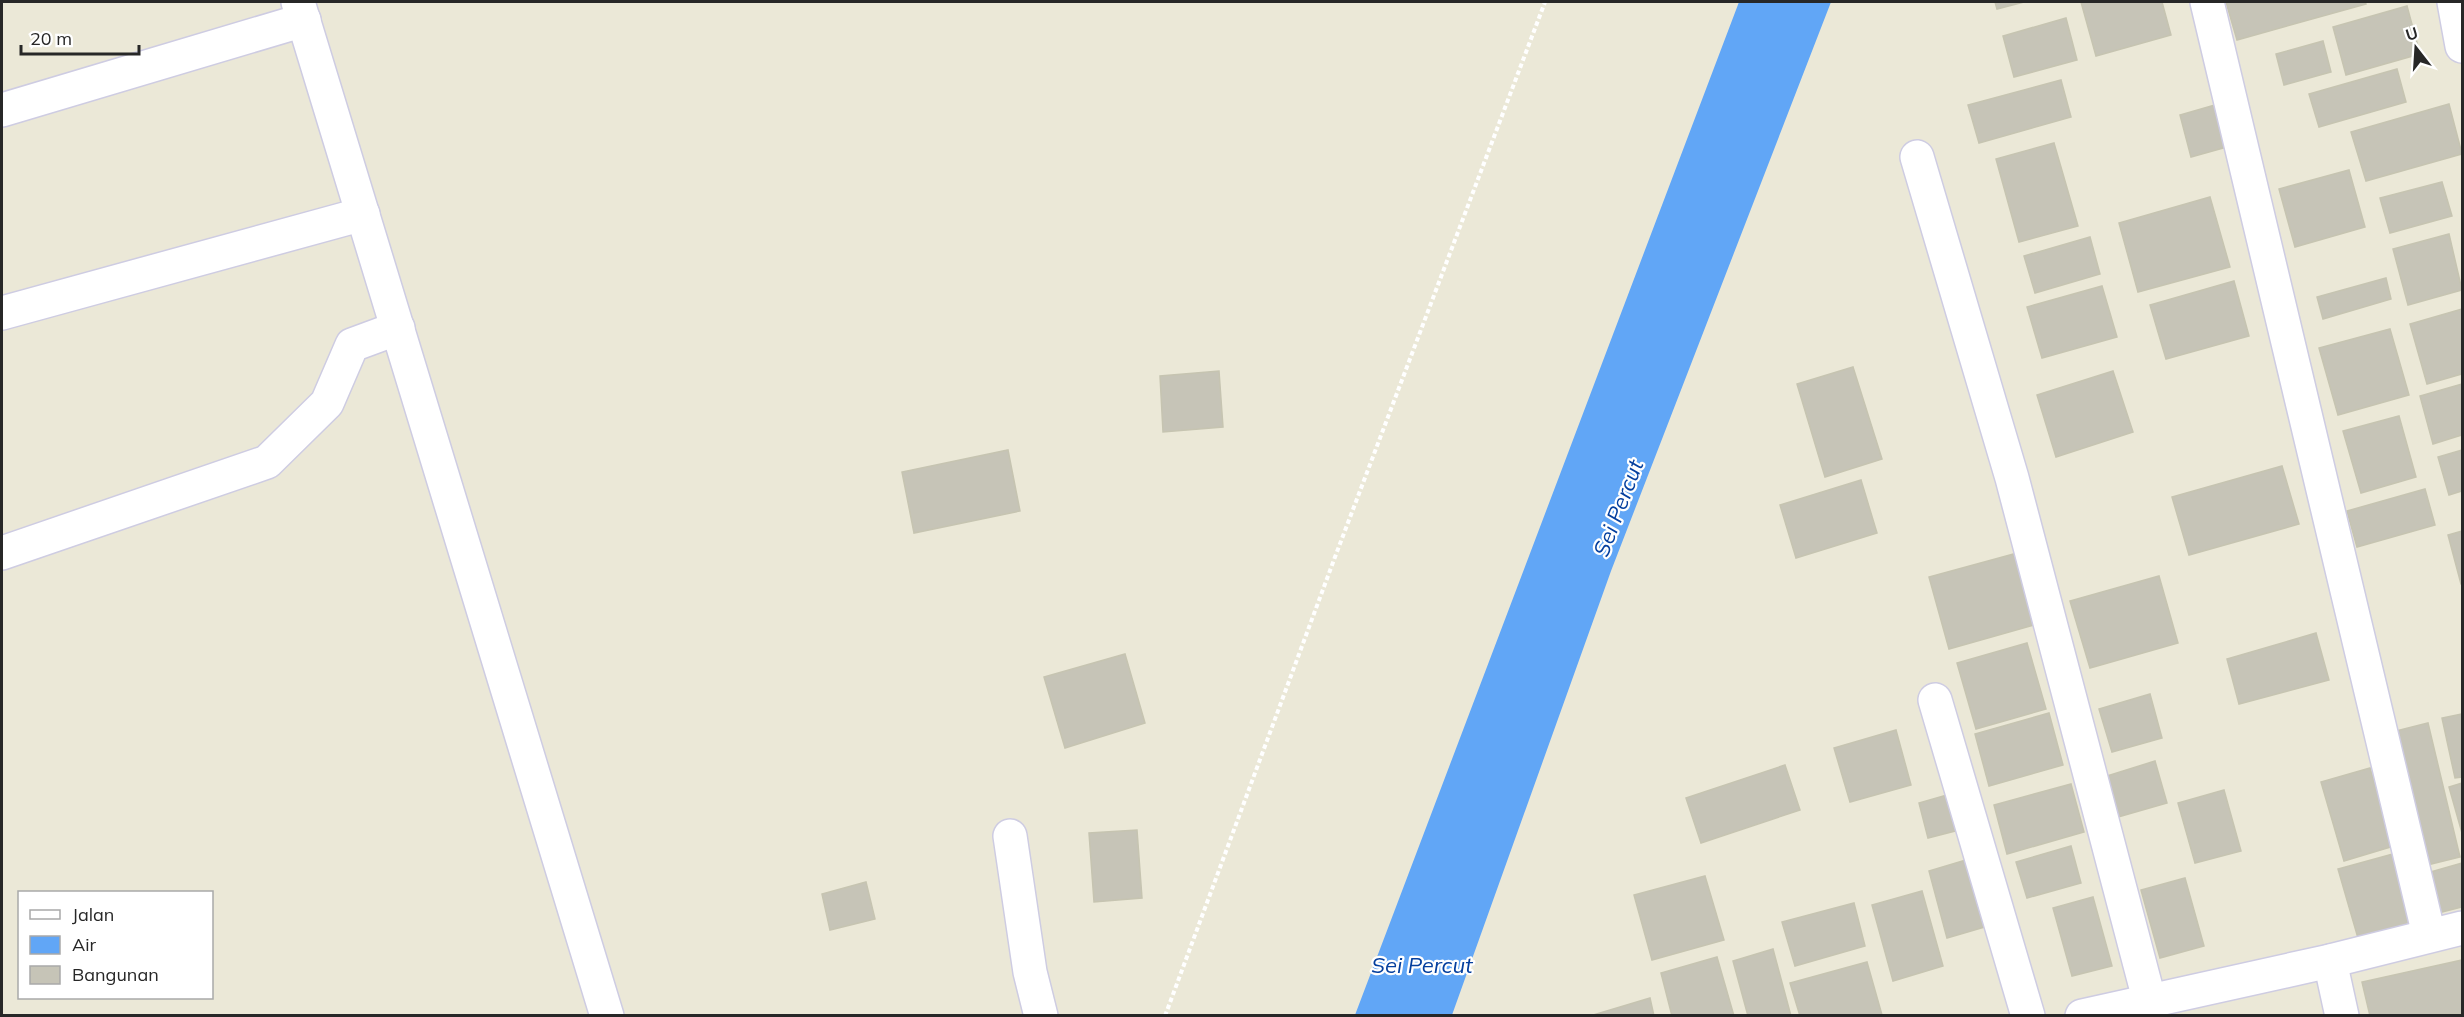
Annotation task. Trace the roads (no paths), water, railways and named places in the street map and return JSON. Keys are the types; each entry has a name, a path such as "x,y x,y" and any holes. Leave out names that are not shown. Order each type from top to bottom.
{"street":[{"path":"2207,2 2429,935"},
{"path":"2454,2 2463,46"},
{"path":"2,110 301,11 608,1016"},
{"path":"1917,157 2012,478 2132,1007"},
{"path":"2,313 363,213"},
{"path":"2,553 267,462 327,403 352,345 398,328"},
{"path":"1935,700 2028,1016"},
{"path":"1010,836 1030,972 1041,1016"},
{"path":"2082,1016 2132,1007 2463,928"},
{"path":"2330,961 2342,1016"}],"water":[{"name":"Sei Percut","path":"1739,2 1831,2 1611,571 1452,1015 1355,1015"}]}
